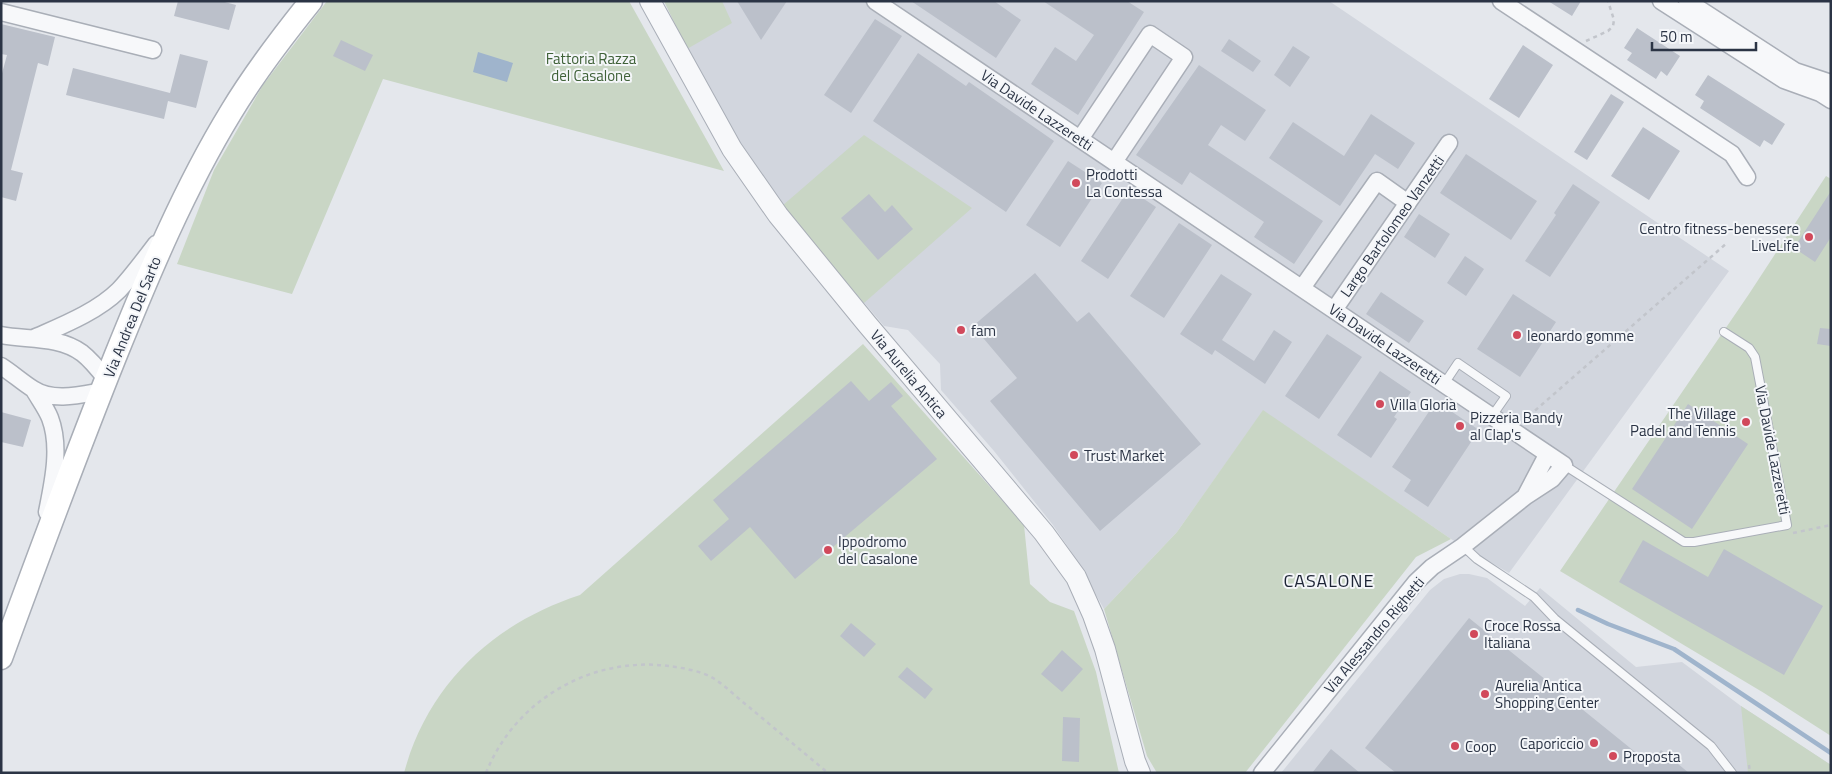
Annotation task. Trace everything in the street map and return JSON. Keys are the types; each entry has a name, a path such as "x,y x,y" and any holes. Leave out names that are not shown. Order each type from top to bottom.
{"main road":[{"name":"Via Andrea Del Sarto","path":"1,658 39,553 104,385 146,279 173,220 231,112 265,58 310,1"}],"street":[{"name":"Via Aurelia Antica","path":"650,1 732,149 778,215 866,324 1044,533 1076,577 1093,614 1105,649 1140,769"},
{"name":"Via Davide Lazzeretti","path":"876,1 1564,466"},
{"path":"1501,1 1732,154 1747,177"},
{"path":"1661,1 1784,80 1820,93 1831,100"},
{"path":"1687,1 1795,71 1831,83"},
{"path":"1,12 152,50"},
{"path":"1080,138 1150,34 1184,57 1114,162"},
{"name":"Largo Bartolomeo Vanzetti","path":"1334,310 1449,143"},
{"path":"1302,288 1376,181 1408,203"},
{"path":"34,338 64,325 118,291 139,267 173,220"},
{"path":"1,335 60,343 82,353 104,385 76,395 54,396 34,390 1,366"},
{"path":"34,390 50,418 55,444 53,478 39,553"},
{"path":"1526,496 1546,454"},
{"name":"Via Alessandro Righetti","path":"1262,773 1408,591 1432,567 1463,546 1526,496 1552,480 1564,466"}],"lane":[{"name":"Via Davide Lazzeretti","path":"1564,466 1684,542 1694,542 1787,525 1755,357 1749,348 1724,332"},
{"path":"1444,384 1458,363 1506,396 1492,416"},
{"path":"1463,546 1477,559 1534,597 1555,619 1711,746 1732,773"}],"path":[{"path":"1579,53 1588,40 1608,31 1613,26 1614,20 1608,1"},
{"path":"1512,430 1727,244"},
{"path":"1787,525 1789,534 1831,525"},
{"path":"486,773 493,756 511,729 544,697 571,681 593,673 615,667 646,664 676,667 714,678 828,773"},
{"path":"1749,765 1750,773"}],"shaded area":[{"path":"664,1 1329,1 1729,271 1509,573 1451,539 1263,411 1177,532 1104,609 1072,553 1053,525 994,451 941,390 940,364 908,330 884,326 782,206 737,142 687,49"},
{"path":"1460,574 1487,578 1525,606 1540,588 1636,667 1682,662 1741,706 1831,765 1831,773 1281,773 1430,590 1444,579"}],"green space":[{"name":"Fattoria Razza del Casalone","path":"327,1 629,1 724,171 383,79 292,294 177,264 214,170 263,85"},
{"path":"664,1 722,1 732,23 687,49"},
{"path":"864,135 972,208 864,303 782,206"},
{"name":"The Village Padel and Tennis","path":"1826,176 1831,179 1831,736 1764,693 1560,571 1749,294"},
{"name":"Ippodromo del Casalone","path":"863,344 1024,525 1030,584 1050,602 1074,611 1096,672 1119,773 404,773 415,741 430,712 448,685 469,661 493,640 520,622 549,607 580,595"},
{"path":"1263,410 1451,539 1416,557 1245,773 1157,773 1147,756 1104,609 1177,532"},
{"path":"1741,706 1831,765 1831,773 1748,773"}],"water":[{"path":"478,52 513,63 507,82 473,72"}],"building":[{"path":"178,1 221,1 236,5 229,30 174,16"},
{"path":"737,1 787,1 761,40"},
{"path":"911,1 994,1 1021,20 996,58"},
{"path":"1043,1 1127,1 1144,12 1078,115 1031,84 1055,47 1076,61 1094,35"},
{"path":"1548,1 1581,1 1572,16"},
{"path":"875,19 902,36 851,113 824,95"},
{"path":"1,24 55,37 48,66 38,63 11,170 23,173 16,201 1,197 1,77 7,55 1,54"},
{"path":"1637,28 1680,56 1667,76 1661,71 1656,79 1627,60 1632,53 1624,48"},
{"path":"1229,39 1261,61 1253,72 1221,51"},
{"path":"341,40 373,55 365,71 333,56"},
{"path":"1523,45 1553,65 1519,118 1489,99"},
{"path":"1293,46 1310,57 1290,87 1274,75"},
{"path":"918,53 966,86 969,82 1054,141 1006,212 873,121"},
{"path":"180,54 208,61 196,108 168,101 164,119 66,95 73,68 170,93"},
{"path":"1199,65 1266,110 1245,141 1221,125 1208,145 1323,221 1294,264 1254,237 1264,222 1190,172 1182,185 1136,155"},
{"path":"1708,75 1785,124 1772,145 1764,140 1760,147 1700,108 1704,101 1695,95"},
{"path":"1611,94 1624,102 1587,160 1574,152"},
{"path":"1371,114 1415,143 1398,169 1375,154 1340,206 1269,158 1293,122 1344,156"},
{"path":"1643,127 1680,151 1649,200 1611,176"},
{"path":"1466,154 1537,201 1511,240 1440,193"},
{"path":"1068,161 1102,183 1060,247 1026,225"},
{"path":"1573,184 1600,202 1550,277 1525,261 1556,215 1554,213"},
{"path":"1129,189 1156,207 1108,279 1081,261"},
{"path":"1831,191 1831,237 1815,262 1794,248"},
{"path":"869,194 885,212 892,205 913,229 878,260 841,218"},
{"path":"1419,214 1450,234 1435,258 1404,237"},
{"path":"1179,223 1212,245 1164,318 1130,296"},
{"path":"1465,256 1484,269 1466,296 1447,283"},
{"path":"1035,273 1077,322 1089,312 1201,444 1100,531 990,401 1017,378 973,326"},
{"path":"1221,274 1252,294 1222,340 1254,361 1274,330 1292,342 1265,384 1215,350 1212,355 1180,334"},
{"path":"1381,292 1424,321 1409,343 1366,314"},
{"name":"leonardo gomme","path":"1513,294 1556,322 1520,377 1477,349"},
{"path":"1820,328 1831,329 1831,346 1817,344"},
{"path":"1327,334 1362,357 1319,419 1285,396"},
{"name":"Villa Gloria","path":"1380,371 1411,392 1394,417 1397,419 1371,458 1337,435"},
{"path":"851,381 869,401 891,382 903,396 891,406 937,459 795,579 750,527 711,561 698,546 729,519 713,500"},
{"path":"1436,401 1479,430 1428,507 1404,491 1411,480 1392,467"},
{"path":"1688,404 1748,444 1692,529 1632,489"},
{"path":"1,412 31,420 23,447 1,442"},
{"path":"1643,540 1708,577 1724,549 1823,606 1784,675 1619,582"},
{"name":"Aurelia Antica Shopping Center","path":"1469,618 1650,764 1661,750 1689,773 1396,773 1365,748"},
{"path":"851,623 876,644 864,657 840,636"},
{"path":"1062,650 1083,669 1062,692 1041,674"},
{"path":"907,667 933,689 925,699 898,677"},
{"path":"1063,717 1080,718 1079,762 1062,761"},
{"path":"1331,749 1360,773 1312,773"}],"waterway":[{"path":"1578,610 1608,624 1674,649 1831,753"}],"place":[{"name":"Prodotti La Contessa","path":"1076,183"},
{"name":"Centro fitness-benessere LiveLife","path":"1809,237"},
{"name":"fam","path":"961,330"},
{"name":"leonardo gomme","path":"1517,335"},
{"name":"Villa Gloria","path":"1380,404"},
{"name":"The Village Padel and Tennis","path":"1746,422"},
{"name":"Pizzeria Bandy al Clap's","path":"1460,426"},
{"name":"Trust Market","path":"1074,455"},
{"name":"Ippodromo del Casalone","path":"828,550"},
{"name":"Croce Rossa Italiana","path":"1474,634"},
{"name":"Aurelia Antica Shopping Center","path":"1485,694"},
{"name":"Caporiccio","path":"1594,743"},
{"name":"Coop","path":"1455,746"},
{"name":"Proposta","path":"1613,756"}],"district":[{"name":"CASALONE","path":"1329,580"}]}
